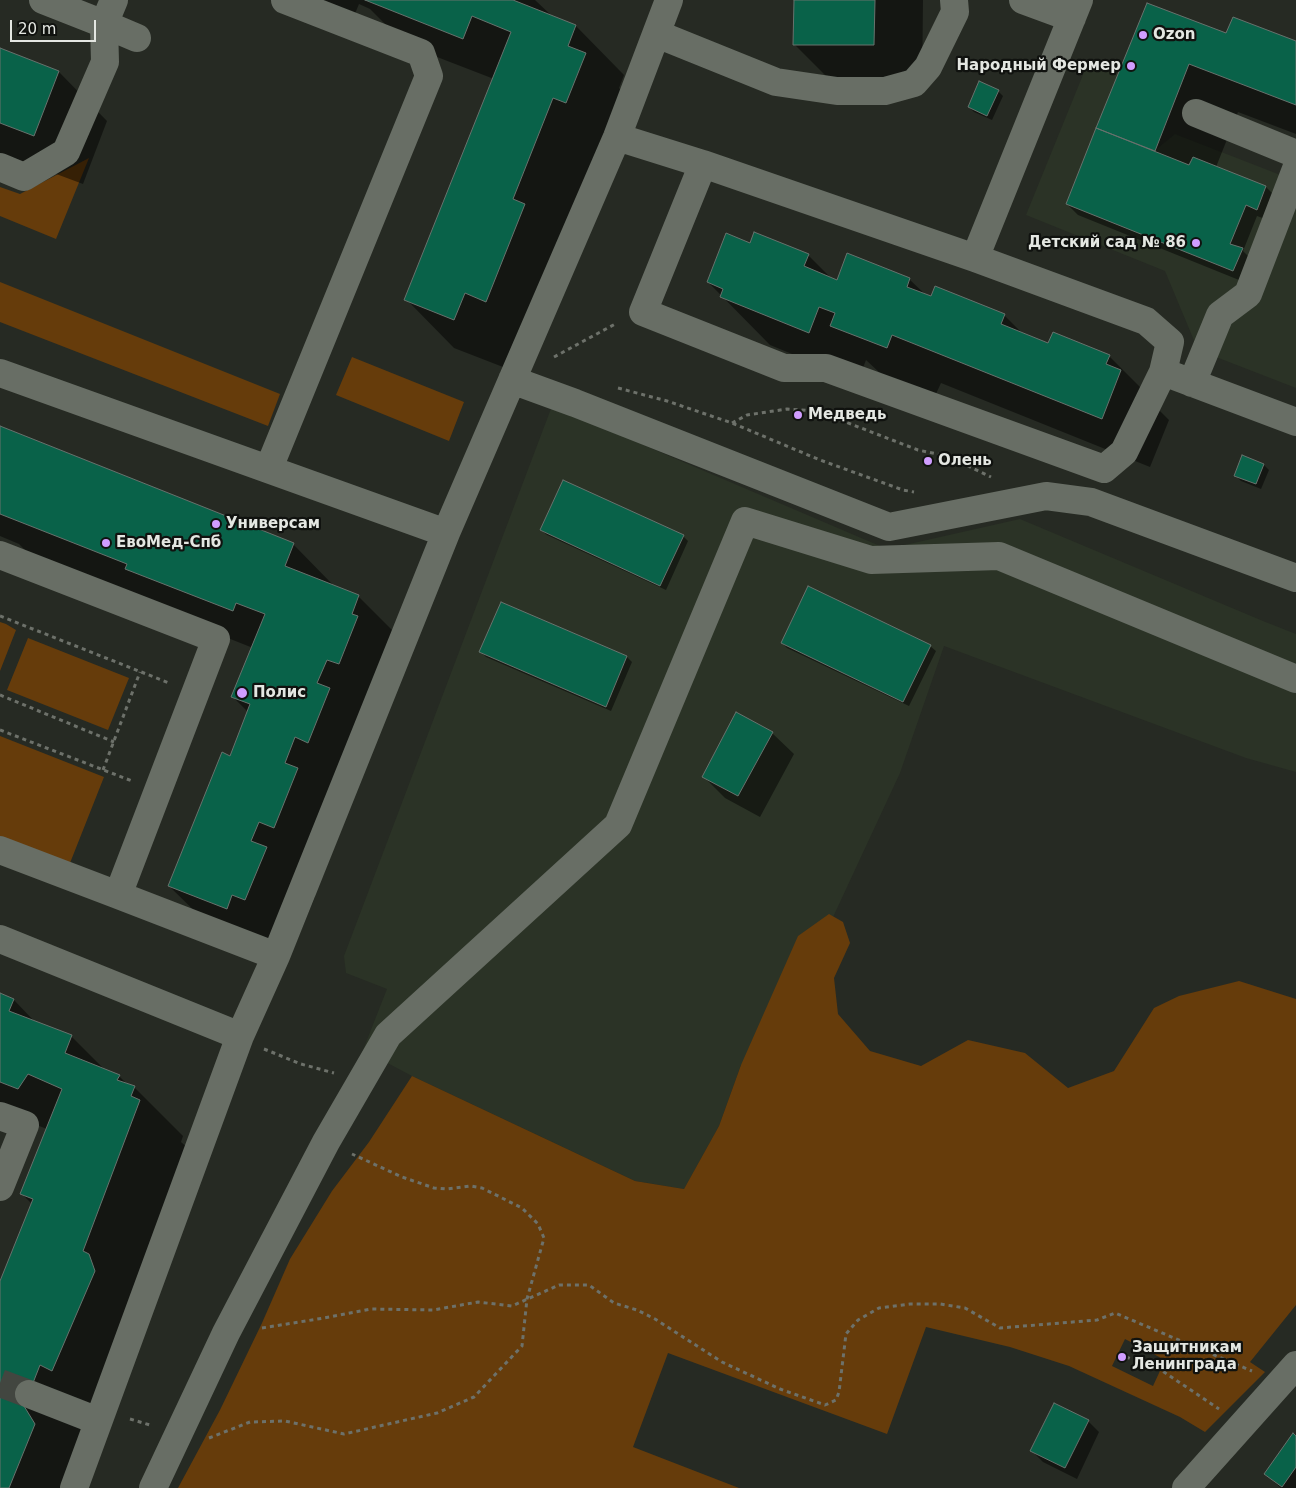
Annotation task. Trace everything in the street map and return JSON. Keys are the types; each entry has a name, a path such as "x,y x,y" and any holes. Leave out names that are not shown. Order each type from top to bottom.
{"street":[{"path":"43,0 109,12 137,38"},
{"path":"269,468 429,76 421,53 286,0"},
{"path":"74,1488 240,1036 276,956 446,533 617,137 669,0"},
{"path":"657,34 776,82 837,91 885,91 914,83 928,67 955,12 954,0"},
{"path":"974,258 1075,9 1023,0"},
{"path":"0,167 24,176 66,152 105,62 109,12"},
{"path":"1196,112 1296,154"},
{"path":"617,137 703,164 974,258 1146,321 1170,342 1163,372 1124,452 1104,469 1091,502"},
{"path":"703,164 643,312 784,368 826,368 1104,469"},
{"path":"1192,383 1220,315 1248,294 1296,169"},
{"path":"1163,372 1296,422"},
{"path":"0,373 446,533"},
{"path":"512,380 889,527 1046,496 1091,502 1296,578"},
{"path":"153,1488 226,1333 326,1142 388,1035 618,825 746,521 870,560 999,556 1296,679"},
{"path":"0,555 216,639 118,895"},
{"path":"0,850 276,956"},
{"path":"0,939 240,1036"},
{"path":"0,1116 25,1125 0,1187"},
{"path":"1186,1488 1290,1372"},
{"path":"29,1394 98,1421"}],"path":[{"path":"512,380 614,325 643,312"},
{"path":"615,388 622,388 667,401 732,423 820,460 903,490 919,492"},
{"path":"732,423 747,416 788,408 817,411 918,450 946,456 996,479"},
{"path":"0,616 195,694"},
{"path":"103,770 140,672"},
{"path":"0,695 114,742"},
{"path":"0,730 158,791"},
{"path":"240,1036 270,1052 301,1064 347,1076 360,1082"},
{"path":"98,1421 131,1419 202,1441 250,1422 285,1421 344,1434 437,1413 474,1397 522,1346 527,1299 544,1238 538,1224 522,1208 482,1188 471,1186 447,1190 434,1188 402,1178 326,1142"},
{"path":"226,1333 370,1309 433,1310 478,1302 512,1306 559,1285 589,1285 614,1303 637,1310 655,1319 722,1362 780,1389 825,1405 836,1400 839,1392 846,1334 858,1320 879,1308 910,1304 940,1304 965,1308 1000,1328 1097,1320 1114,1313 1248,1370 1290,1372"},
{"path":"1126,1357 1161,1370 1242,1425"}],"shaded area":[{"name":"Детский сад № 86","path":"1089,60 1119,72 1097,128 1154,151 1175,134 1296,181 1296,388 1198,350 1165,271 1026,215"},
{"path":"89,158 56,239 0,216 0,187 20,194"},
{"path":"0,282 280,394 268,426 0,322"},
{"path":"352,357 464,402 449,441 336,395"},
{"path":"552,406 887,549 1020,519 1296,634 1296,772 1246,758 944,646 900,773 761,1072 741,1065 719,1126 684,1189 635,1181 412,1076 363,1050 387,989 346,973 344,956"},
{"path":"0,622 16,630 0,671"},
{"path":"28,638 129,678 108,730 7,690"},
{"path":"0,736 104,777 70,863 0,836"},
{"path":"829,914 843,922 850,943 834,978 838,1014 870,1051 921,1066 968,1040 1025,1053 1068,1088 1114,1071 1154,1008 1179,996 1239,981 1296,999 1296,1305 1250,1362 1265,1372 1205,1432 1180,1417 1069,1366 1010,1347 926,1327 887,1434 668,1353 633,1447 739,1488 178,1488 220,1410 262,1323 290,1259 332,1191 369,1142 412,1076 635,1181 684,1189 719,1126 741,1065 798,936","holes":["1125,1339 1165,1360 1153,1386 1112,1366"]}],"building":[{"path":"365,0 513,0 576,25 568,46 586,53 566,103 553,98 513,199 525,204 486,302 465,293 454,320 404,300 511,32 472,16 463,39"},
{"path":"794,0 875,0 874,45 793,45"},
{"path":"1147,3 1226,33 1233,17 1296,41 1296,105 1189,64 1155,151 1096,128"},
{"path":"0,48 59,71 34,136 0,123"},
{"path":"979,81 999,90 987,116 968,107"},
{"path":"1096,128 1189,165 1193,157 1266,186 1257,210 1246,205 1230,244 1243,248 1233,271 1066,204"},
{"path":"754,232 809,254 804,266 837,280 847,253 910,278 907,287 931,296 935,286 1005,314 1001,324 1048,343 1053,332 1110,355 1106,364 1121,370 1102,419 892,335 887,348 830,326 835,313 819,307 809,333 720,297 723,289 707,282 726,233 750,243"},
{"path":"0,426 294,543 285,566 359,595 352,614 358,616 339,664 327,660 317,683 330,688 308,743 295,737 285,763 298,768 274,828 259,822 251,841 267,847 245,900 232,895 227,909 168,886 222,752 230,756 250,704 231,697 265,614 236,603 233,611 125,569 127,564 0,514"},
{"path":"1242,455 1264,464 1256,484 1234,476"},
{"path":"563,480 684,535 660,586 540,530"},
{"path":"808,586 931,645 903,702 781,643"},
{"path":"501,602 627,656 606,707 479,652"},
{"path":"736,712 773,732 738,796 702,777"},
{"path":"0,993 14,999 9,1011 72,1035 65,1053 120,1075 117,1080 135,1086 131,1096 140,1100 83,1251 89,1254 95,1271 52,1371 40,1365 24,1406 35,1424 9,1488 0,1488 0,1281 33,1199 20,1194 62,1089 28,1074 18,1089 0,1082"},
{"path":"1054,1403 1089,1420 1065,1468 1030,1451"},
{"path":"1293,1433 1296,1436 1296,1467 1282,1487 1264,1474"}],"tunnel":[{"path":"0,1383 29,1394"}],"place":[{"name":"Ozon","path":"1143,35"},
{"name":"Народный Фермер","path":"1131,66"},
{"name":"Детский сад № 86","path":"1196,243"},
{"name":"Медведь","path":"798,415"},
{"name":"Олень","path":"928,461"},
{"name":"Универсам","path":"216,524"},
{"name":"ЕвоМед-Спб","path":"106,543"},
{"name":"Полис","path":"242,693"},
{"name":"Защитникам Ленинграда","path":"1122,1357"}]}
